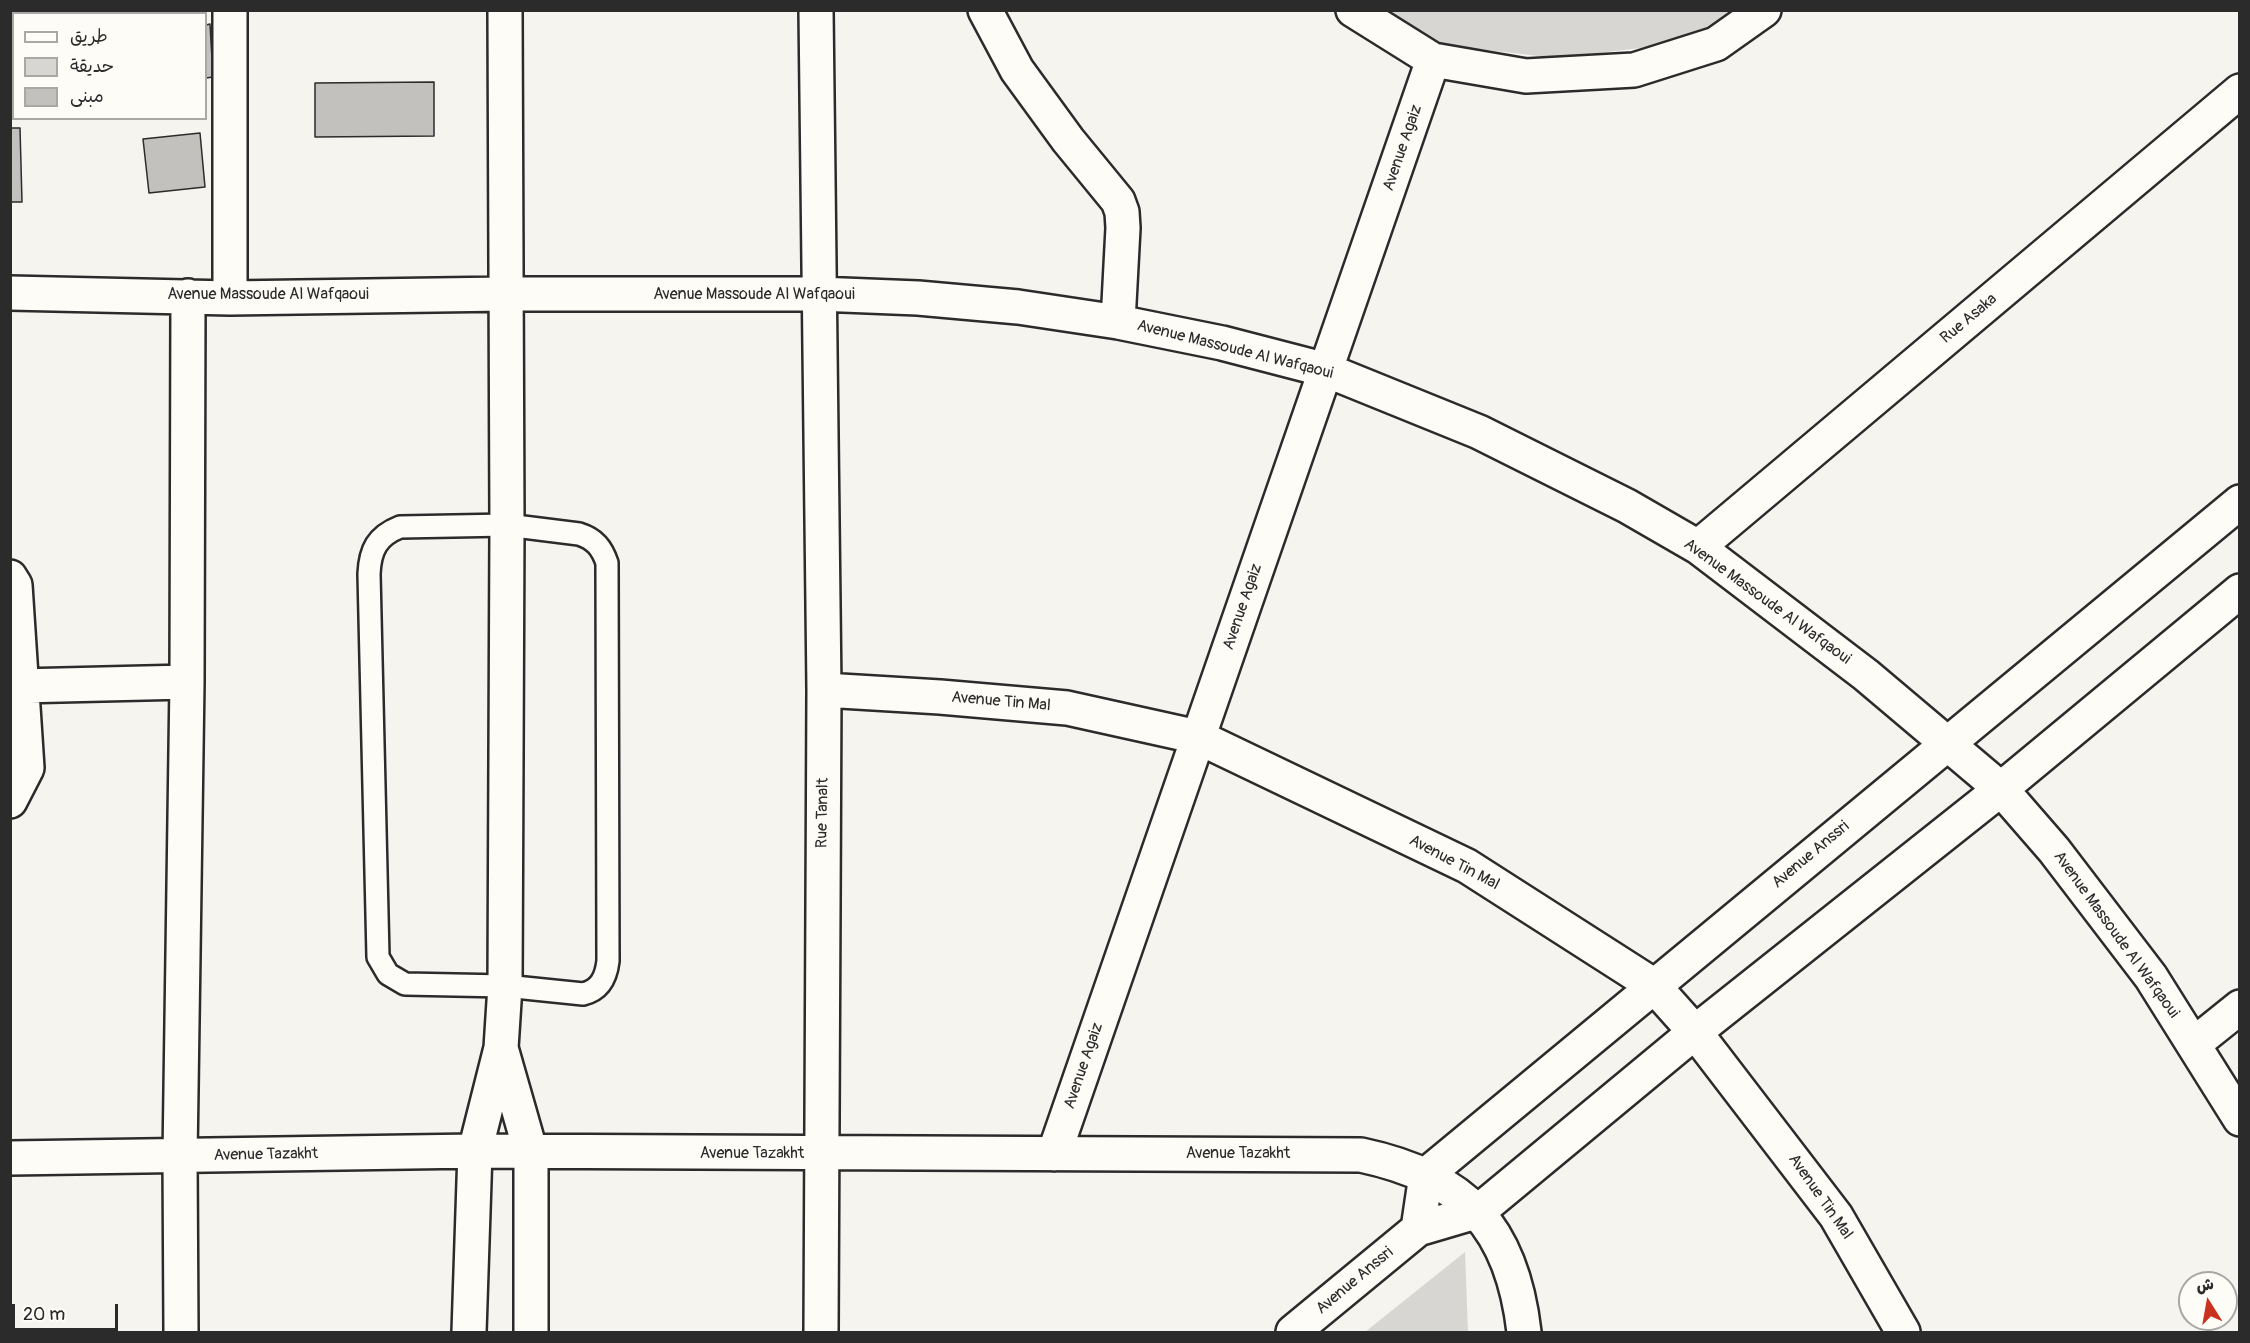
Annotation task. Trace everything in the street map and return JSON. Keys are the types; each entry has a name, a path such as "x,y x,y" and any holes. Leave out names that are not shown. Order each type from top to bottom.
{"street":[{"path":"230,10 230,298"},
{"path":"469,1332 475,1151 501,1048 505,986 507,525 505,10"},
{"name":"Rue Tanalt","path":"816,10 824,690 821,1332"},
{"path":"985,10 1017,70 1068,140 1118,201 1122,212 1123,228 1118,322"},
{"path":"1353,10 1433,60 1526,76 1634,70 1716,44 1764,10"},
{"name":"Avenue Agaiz","path":"1054,1154 1433,60"},
{"name":"Rue Asaka","path":"1698,548 2240,91"},
{"name":"Avenue Massoude Al Wafqaoui","path":"10,293 230,298 505,294 818,294 918,298 1018,308 1118,322 1212,341 1326,370 1479,432 1627,506 1698,548 1866,675 2001,789 2103,912 2194,1044 2240,1119"},
{"path":"181,1332 180,1157 187,682 188,296"},
{"name":"Avenue Anssri","path":"1426,1174 2240,502"},
{"path":"10,577 15,585 27,768 10,801"},
{"name":"Avenue Anssri","path":"1293,1332 1418,1229 1479,1211 1695,1032 2001,789 2240,591"},
{"path":"20,686 187,682"},
{"name":"Avenue Tin Mal","path":"824,690 940,696 1066,708 1198,737 1467,866 1653,986 1695,1032 1836,1216 1903,1332"},
{"path":"2194,1044 2240,1007"},
{"path":"501,1048 531,1154 531,1332"},
{"name":"Avenue Tazakht","path":"10,1158 475,1151 531,1154 1361,1155 1395,1162 1426,1174 1454,1191 1479,1211 1504,1250 1519,1298 1524,1332"},
{"path":"1418,1229 1426,1174"}],"lane":[{"path":"507,525 589,537 597,543 607,563 609,962 604,980 591,992 583,994 505,986 405,984 388,974 378,957 369,574 372,550 388,532 399,527 507,525"}],"green space":[{"path":"1382,11 1747,11 1674,44 1556,58 1443,45"},
{"path":"1465,1252 1468,1332 1365,1332"}],"building":[{"path":"10,10 20,10 20,12 12,12 12,66 10,66"},
{"path":"210,24 213,77 207,78 207,25"},
{"path":"434,82 434,136 315,137 315,83"},
{"path":"10,128 20,128 22,202 10,202"},
{"path":"200,133 205,187 149,193 143,139"}]}
